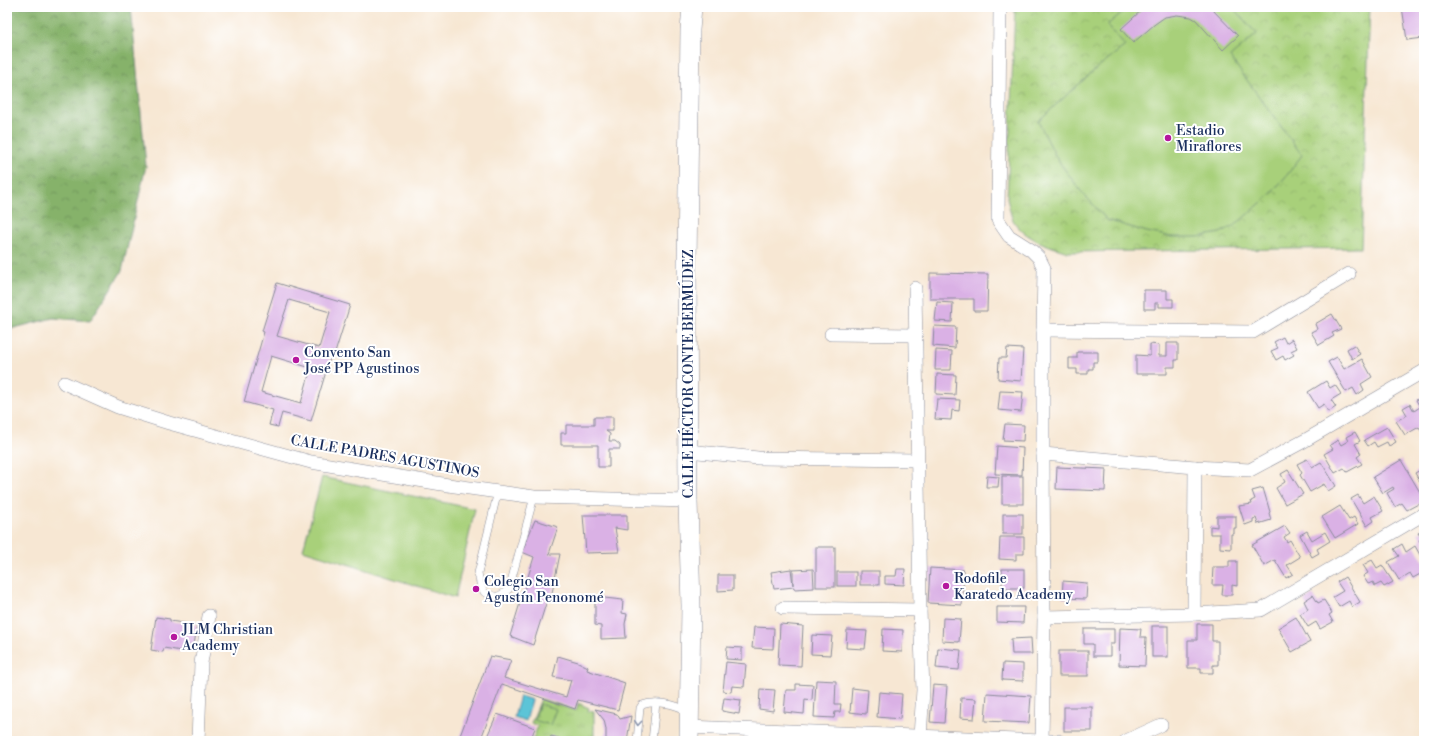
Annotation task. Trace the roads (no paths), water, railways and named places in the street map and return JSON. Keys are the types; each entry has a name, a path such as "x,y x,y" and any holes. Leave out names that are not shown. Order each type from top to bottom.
{"street":[{"name":"CALLE HÉCTOR CONTE BERMÚDEZ","path":"688,726 691,606 688,500 687,264 690,30 692,7"},
{"path":"1000,7 998,220 1009,236 1031,250 1039,258 1044,268 1044,617 1042,741"},
{"path":"1043,330 1253,332 1349,274"},
{"path":"915,288 917,460 923,690 920,737"},
{"path":"831,334 916,334"},
{"path":"1043,454 1245,470 1254,468 1297,445 1424,371"},
{"name":"CALLE PADRES AGUSTINOS","path":"64,383 118,407 176,425 311,462 448,485 534,497 688,500"},
{"path":"688,451 758,458 917,460"},
{"path":"1194,614 1195,467"},
{"path":"1044,617 1194,614 1261,610 1424,514"},
{"path":"783,608 920,610"},
{"path":"198,741 201,663 209,616"},
{"path":"1126,741 1161,725"},
{"path":"688,726 920,737 1058,741"}],"lane":[{"path":"498,492 478,573 484,592 494,597 501,596 509,590 534,497"},
{"path":"637,741 640,708 644,704 656,703 675,705 688,726"},
{"path":"652,741 656,703"}],"water":[{"path":"520,696 532,700 526,721 514,717"}],"place":[{"name":"Estadio Miraflores","path":"1168,138"},
{"name":"Convento San José PP Agustinos","path":"296,360"},
{"name":"Rodofile Karatedo Academy","path":"946,586"},
{"name":"Colegio San Agustín Penonomé","path":"476,589"},
{"name":"JLM Christian Academy","path":"174,637"}]}
